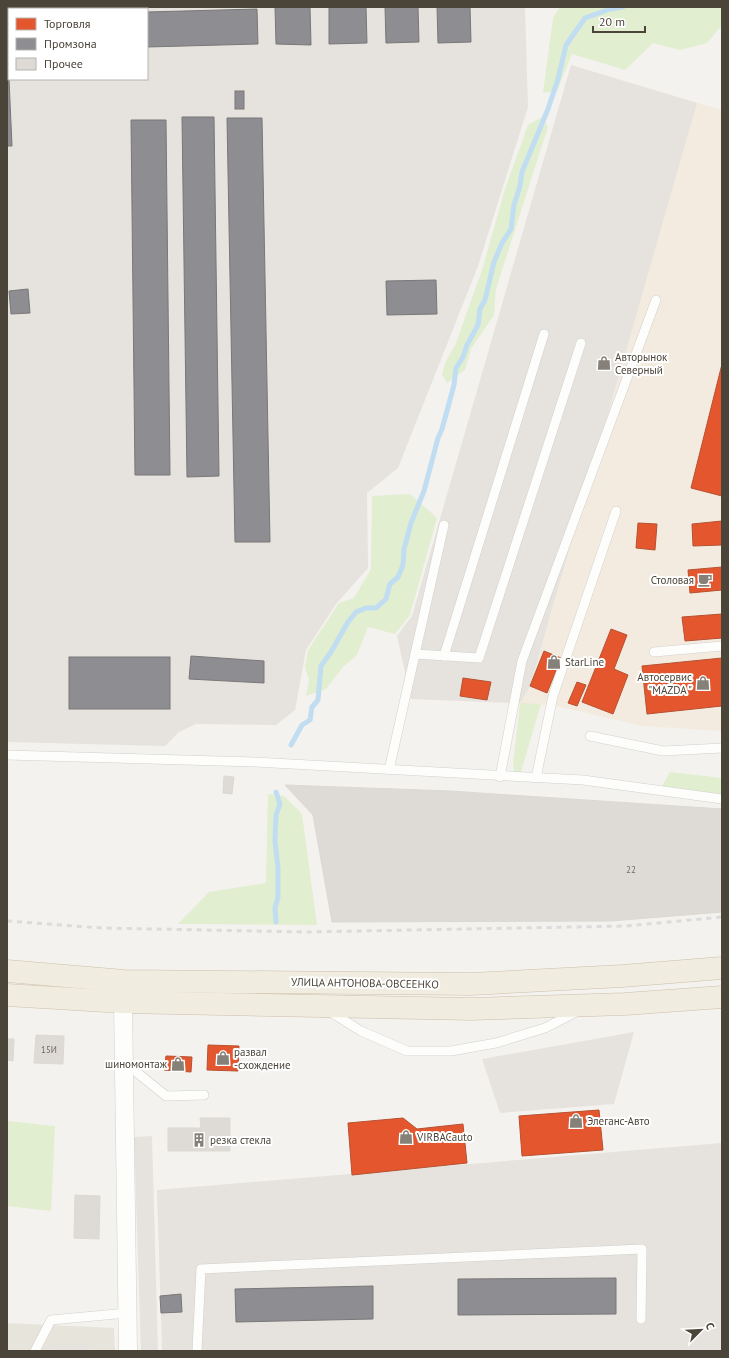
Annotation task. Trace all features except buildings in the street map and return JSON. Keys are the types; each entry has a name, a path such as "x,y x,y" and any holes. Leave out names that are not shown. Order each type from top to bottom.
{"highway":[{"name":"УЛИЦА АНТОНОВА-ОВСЕЕНКО","path":"7,971 124,981 471,984 622,976 722,968"},
{"path":"7,994 123,1002 471,1009 625,1004 722,997"}],"street":[{"path":"123,1002 126,1312 128,1351"}],"lane":[{"path":"500,777 522,661 656,300"},
{"path":"444,656 544,334"},
{"path":"415,654 479,658 581,343"},
{"path":"536,778 553,696 616,511"},
{"path":"389,770 444,525"},
{"path":"654,652 722,646"},
{"path":"590,736 663,751 722,748"},
{"path":"7,755 255,762 500,777 583,780 722,799"},
{"path":"322,1006 361,1031 408,1051 451,1051 496,1043 545,1028 588,1005"},
{"path":"124,1062 166,1096 204,1095"},
{"path":"196,1351 201,1270 642,1249 641,1319"},
{"path":"36,1351 51,1320 126,1312"}],"shaded area":[{"path":"7,7 525,7 528,107 478,266 398,468 367,493 368,568 336,604 306,650 295,710 276,725 196,724 179,732 165,746 7,742"},
{"name":"Авторынок Северный","path":"571,65 722,110 722,731 642,726 552,705 411,699 397,636 412,616"},
{"path":"571,65 697,103 530,686 520,703 411,699 397,636 412,616"},
{"path":"634,1032 614,1104 500,1113 482,1059"},
{"path":"152,1136 158,1351 141,1351 134,1137"},
{"path":"722,1143 722,1351 162,1351 157,1190"},
{"path":"7,1323 114,1328 115,1351 7,1351"},
{"path":"52,1343 91,1344 91,1351 50,1351"}],"green space":[{"path":"560,7 722,7 722,25 707,43 680,50 653,43 625,70 572,54 557,91 543,93 553,18"},
{"path":"542,117 548,127 496,289 494,315 471,349 465,370 447,383 442,374 446,361 456,343 483,267 505,189 528,125"},
{"path":"410,494 437,518 410,615 395,634 368,627 357,655 343,667 326,689 306,696 309,680 305,667 308,650 339,603 354,598 371,569 372,496"},
{"path":"520,703 541,704 520,775 514,771 513,764"},
{"path":"670,772 722,778 722,796 662,786"},
{"path":"268,794 284,796 302,814 317,925 178,924 209,892 266,883"},
{"path":"7,1121 55,1126 51,1211 7,1206"}],"waterway":[{"path":"291,745 302,725 310,720 312,707 318,700 321,666 331,652 348,622 356,612 366,608 376,608 386,599 390,584 398,577 403,565 404,549 411,523 424,491 438,438 442,429 454,385 456,368 463,357 467,345 478,325 480,309 485,300 494,262 502,243 511,229 514,205 520,186 522,172 548,109 558,79 566,45 585,18 610,9 623,7"},
{"path":"276,792 280,804 276,815 275,841 278,868 278,897 275,908 276,922"}],"railway":[{"path":"7,921 102,928 305,932 626,926 722,917"}],"place":[{"name":"Авторынок Северный","path":"604,363"},
{"name":"Столовая","path":"705,580"},
{"name":"StarLine","path":"554,662"},
{"name":"Автосервис \"MAZDA \"","path":"703,683"},
{"name":"развал -схождение","path":"223,1058"},
{"name":"шиномонтаж","path":"178,1064"},
{"name":"Элеганс-Авто","path":"576,1121"},
{"name":"VIRBACauto","path":"406,1137"},
{"name":"резка стекла","path":"199,1140"}]}
